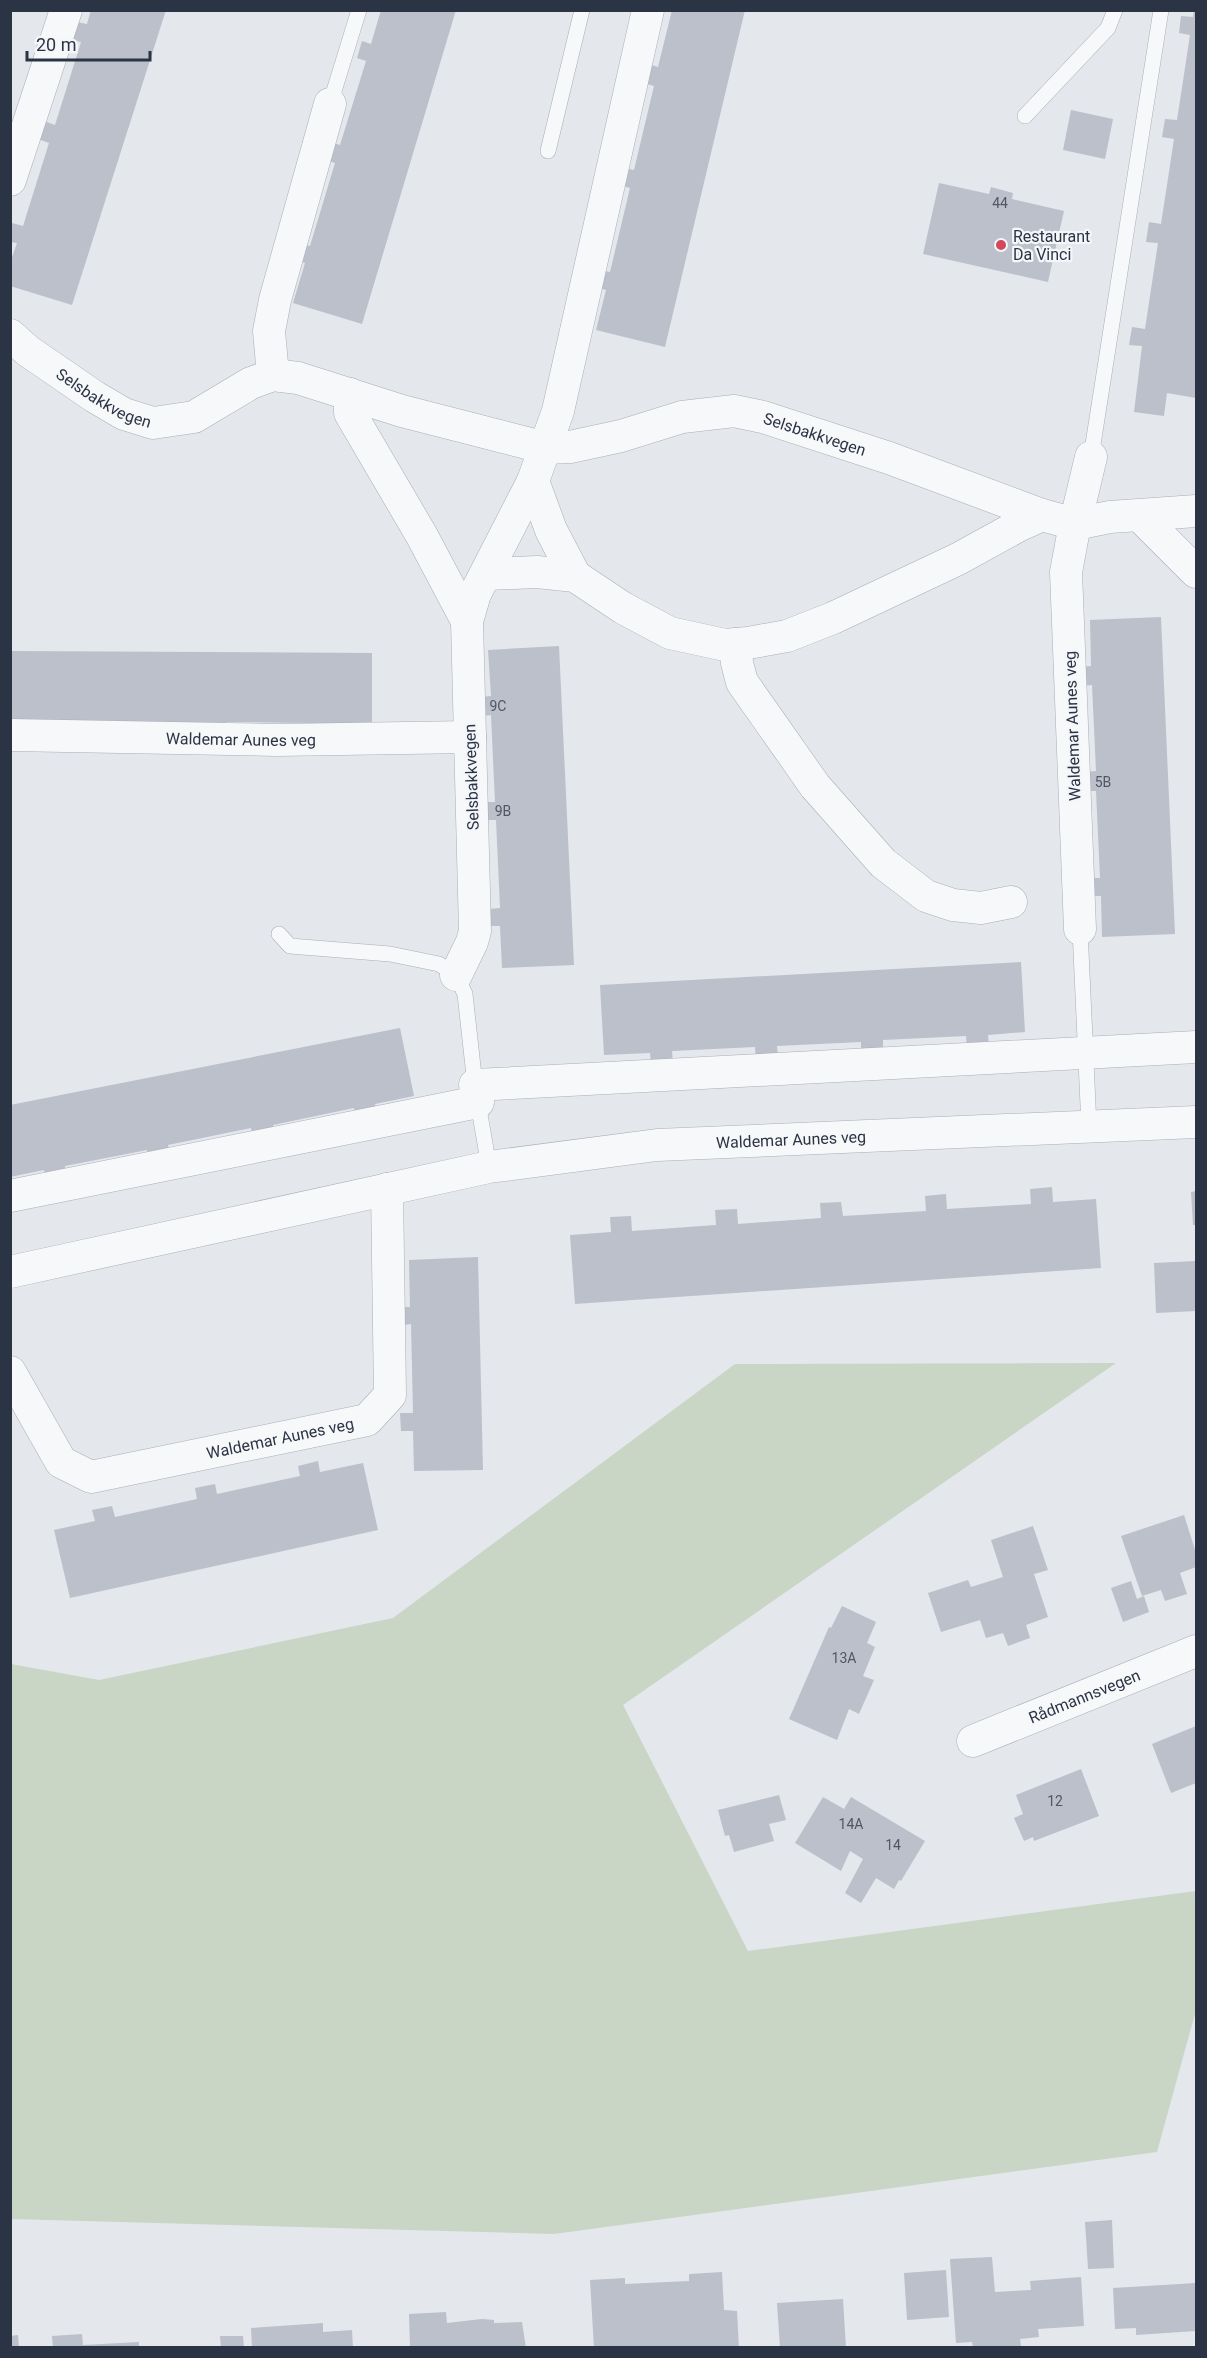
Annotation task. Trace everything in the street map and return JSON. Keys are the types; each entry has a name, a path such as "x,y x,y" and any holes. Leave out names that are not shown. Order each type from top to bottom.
{"street":[{"path":"10,180 66,10"},
{"name":"Selsbakkvegen","path":"456,975 475,931 467,621 475,594 533,481 558,411 648,10"},
{"path":"273,375 269,331 275,300 330,104"},
{"name":"Selsbakkvegen","path":"10,335 28,351 95,397 124,414 153,423 194,417 250,383 273,375 298,378 402,411 546,448 570,447 621,436 682,417 734,411 763,417 879,455 1042,515 1075,524 1110,517 1140,517 1197,511"},
{"path":"350,394 350,413 422,536 467,621"},
{"path":"1075,524 1091,457"},
{"path":"533,481 551,530 575,576 622,609 670,633 725,645 787,636 833,618 958,559 1042,515"},
{"path":"1140,517 1197,572"},
{"name":"Waldemar Aunes veg","path":"1075,524 1066,572 1080,929"},
{"path":"487,574 537,572 575,576"},
{"path":"736,644 737,663 742,682 815,786 883,863 927,896 953,905 981,908 1011,902"},
{"name":"Waldemar Aunes veg","path":"10,735 277,740 470,737"},
{"path":"10,1196 476,1093 1197,1047"},
{"name":"Waldemar Aunes veg","path":"10,1272 489,1167 657,1145 1197,1122"},
{"name":"Waldemar Aunes veg","path":"10,1372 62,1462 92,1478 367,1420 390,1395 387,1189"},
{"name":"Rådmannsvegen","path":"973,1741 1197,1651"}],"lane":[{"path":"330,104 359,10"},
{"path":"548,151 582,10"},
{"path":"1025,116 1108,28 1115,10"},
{"path":"1091,457 1161,10"},
{"path":"1080,929 1089,1127"},
{"path":"279,934 290,946 390,954 439,964 456,975 465,994 476,1093 489,1167"}],"green space":[{"path":"1116,1363 623,1705 748,1951 1196,1891 1196,2010 1157,2152 554,2234 11,2219 11,1664 99,1680 393,1618 735,1364"}],"building":[{"path":"91,10 166,10 72,305 10,286 10,263 17,243 10,242 10,227 12,223 23,226 49,143 38,139 44,121 55,125 81,42 71,40 77,22 87,24"},
{"path":"381,10 456,10 362,324 293,303 305,263 296,260 301,244 310,246 335,163 326,160 331,142 340,145 366,61 357,58 362,41 371,44"},
{"path":"672,10 745,10 665,347 596,330 606,290 596,287 600,270 610,272 630,188 619,185 624,168 634,170 654,86 644,83 648,64 658,67"},
{"path":"1194,10 1196,10 1196,398 1167,393 1164,416 1134,412 1142,346 1129,345 1132,327 1145,329 1158,243 1146,242 1149,222 1161,224 1174,139 1162,137 1165,119 1177,120 1190,35 1179,33 1181,16 1193,17"},
{"path":"1071,110 1113,119 1105,159 1063,150"},
{"path":"939,183 989,194 991,187 1013,193 1012,199 1064,211 1048,282 923,254"},
{"path":"1161,617 1175,934 1102,937 1101,896 1090,896 1089,878 1100,878 1096,791 1087,791 1086,772 1096,771 1092,685 1081,686 1081,667 1091,666 1090,620"},
{"path":"559,646 574,965 502,968 500,926 490,926 489,909 500,908 496,820 485,820 485,802 495,802 491,715 482,716 481,697 491,696 488,650"},
{"path":"10,651 372,653 372,724 331,723 331,734 309,734 309,723 226,722 226,733 204,732 204,723 119,722 10,730"},
{"path":"1021,962 1025,1032 988,1035 989,1047 967,1048 966,1036 883,1040 883,1053 861,1054 861,1042 777,1046 778,1058 756,1059 755,1047 672,1051 673,1064 651,1065 650,1053 604,1055 600,985"},
{"path":"400,1028 414,1096 375,1104 378,1117 357,1121 354,1108 273,1125 275,1137 253,1141 251,1128 168,1145 171,1157 149,1162 147,1150 65,1166 67,1178 46,1182 44,1170 10,1177 10,1105"},
{"path":"1052,1187 1053,1202 1096,1199 1101,1268 575,1304 570,1235 611,1232 610,1217 631,1216 632,1231 716,1225 715,1210 737,1209 738,1224 821,1218 820,1203 841,1202 843,1216 926,1211 925,1196 946,1194 947,1209 1031,1204 1030,1189"},
{"path":"1196,1191 1196,1225 1193,1225 1191,1192"},
{"path":"478,1257 483,1470 414,1471 413,1431 401,1431 400,1413 413,1413 411,1324 398,1326 398,1307 410,1307 409,1260"},
{"path":"1196,1261 1196,1311 1156,1313 1154,1263"},
{"path":"318,1461 320,1472 363,1463 378,1530 70,1598 54,1530 95,1521 92,1510 112,1506 115,1517 197,1499 195,1488 215,1484 217,1494 300,1476 298,1466"},
{"path":"1184,1515 1196,1553 1196,1567 1180,1573 1187,1594 1165,1601 1161,1590 1142,1596 1121,1536"},
{"path":"1033,1526 1048,1570 1034,1574 1048,1617 1026,1625 1030,1638 1008,1646 1003,1633 986,1638 980,1620 941,1632 928,1593 968,1580 971,1587 1003,1577 991,1540"},
{"path":"1131,1581 1137,1599 1144,1596 1149,1612 1123,1622 1111,1588"},
{"path":"842,1606 876,1622 867,1643 875,1647 863,1676 874,1680 859,1714 849,1709 837,1740 789,1719 829,1627 831,1628"},
{"path":"1196,1726 1196,1783 1171,1793 1152,1744"},
{"path":"1081,1769 1099,1816 1034,1841 1033,1837 1024,1841 1014,1818 1023,1814 1016,1795"},
{"path":"779,1795 786,1820 769,1824 774,1841 734,1852 729,1835 725,1836 718,1810"},
{"path":"823,1797 844,1809 851,1797 925,1841 894,1889 876,1878 861,1903 845,1893 863,1859 850,1851 841,1871 795,1843"},
{"path":"1112,2220 1114,2268 1088,2269 1085,2222"},
{"path":"992,2257 995,2292 1031,2290 1030,2281 1081,2277 1084,2326 1038,2329 1039,2337 1020,2339 1021,2346 1015,2348 973,2348 972,2342 956,2343 950,2259"},
{"path":"946,2270 949,2317 907,2320 904,2273"},
{"path":"722,2272 724,2310 737,2311 739,2348 594,2348 590,2280 625,2278 625,2284 689,2281 689,2274"},
{"path":"1196,2283 1196,2331 1136,2335 1136,2328 1115,2329 1113,2288"},
{"path":"843,2299 846,2348 780,2348 777,2303"},
{"path":"446,2312 447,2323 482,2319 494,2320 494,2323 522,2322 526,2348 410,2348 409,2314"},
{"path":"323,2323 323,2332 352,2330 353,2348 252,2348 251,2328"},
{"path":"82,2334 83,2345 139,2342 139,2348 53,2348 52,2336"},
{"path":"18,2335 19,2348 10,2348 10,2336"},
{"path":"220,2336 243,2336 244,2348 221,2348"}],"place":[{"name":"Restaurant Da Vinci","path":"1001,245"}]}
